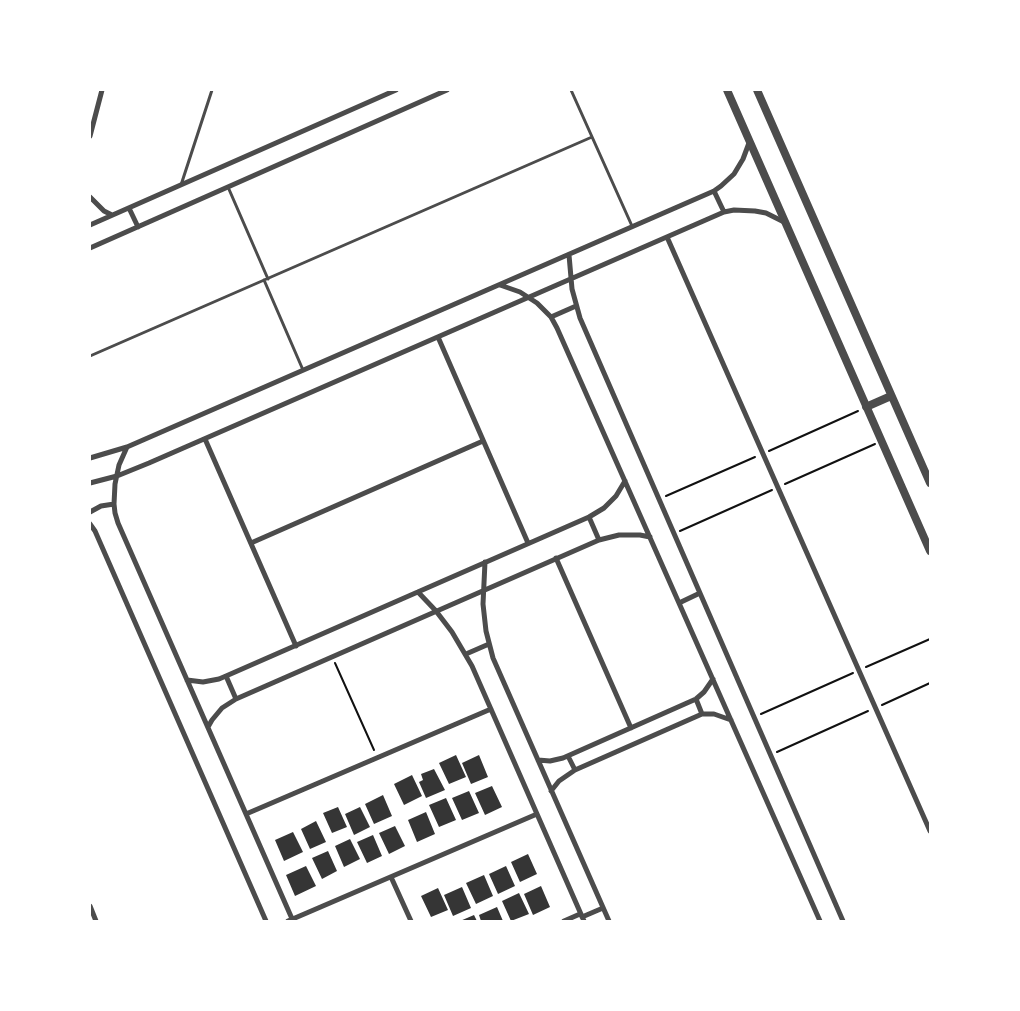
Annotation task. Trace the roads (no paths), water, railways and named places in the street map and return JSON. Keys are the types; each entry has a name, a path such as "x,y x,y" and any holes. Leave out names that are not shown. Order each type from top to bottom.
{"street":[{"path":"90,136 102,90"},
{"path":"90,225 396,90"},
{"path":"90,248 447,90"},
{"path":"727,90 930,551"},
{"path":"756,90 930,483"},
{"path":"90,458 127,447 714,192 728,180 739,166 750,142"},
{"path":"714,192 724,212"},
{"path":"90,197 96,205 112,216"},
{"path":"129,208 138,228"},
{"path":"90,483 116,476 149,463 724,212 755,211 776,217 785,222"},
{"path":"667,237 930,831"},
{"path":"569,254 570,280 580,318 843,921"},
{"path":"500,285 520,292 537,303 551,318 557,328 820,921"},
{"path":"551,318 576,306"},
{"path":"438,337 528,543"},
{"path":"866,407 891,396"},
{"path":"204,439 296,646"},
{"path":"250,543 483,441"},
{"path":"127,447 119,465 115,484 114,504 118,523 291,920 537,814"},
{"path":"187,680 203,682 226,676 596,513 610,502 625,480"},
{"path":"90,512 101,506 114,504"},
{"path":"589,516 599,540"},
{"path":"90,524 99,540 266,921"},
{"path":"208,728 222,708 236,699 556,558 609,537 629,535 650,537"},
{"path":"556,558 631,728"},
{"path":"485,562 484,617 493,658 609,921"},
{"path":"418,592 436,611 466,654 582,917"},
{"path":"679,603 700,593"},
{"path":"466,654 489,644"},
{"path":"226,676 236,699"},
{"path":"538,760 550,761 568,756 696,699 707,688 712,679"},
{"path":"696,699 702,714"},
{"path":"246,814 491,709"},
{"path":"552,792 559,781 575,770 702,714 714,714 731,720"},
{"path":"568,756 575,770"},
{"path":"391,877 411,921"},
{"path":"90,906 96,921"},
{"path":"564,921 582,917 603,908"}],"lane":[{"path":"181,185 212,90"},
{"path":"571,90 632,227"},
{"path":"90,356 592,137"},
{"path":"228,187 268,279"},
{"path":"264,280 303,370"}]}
